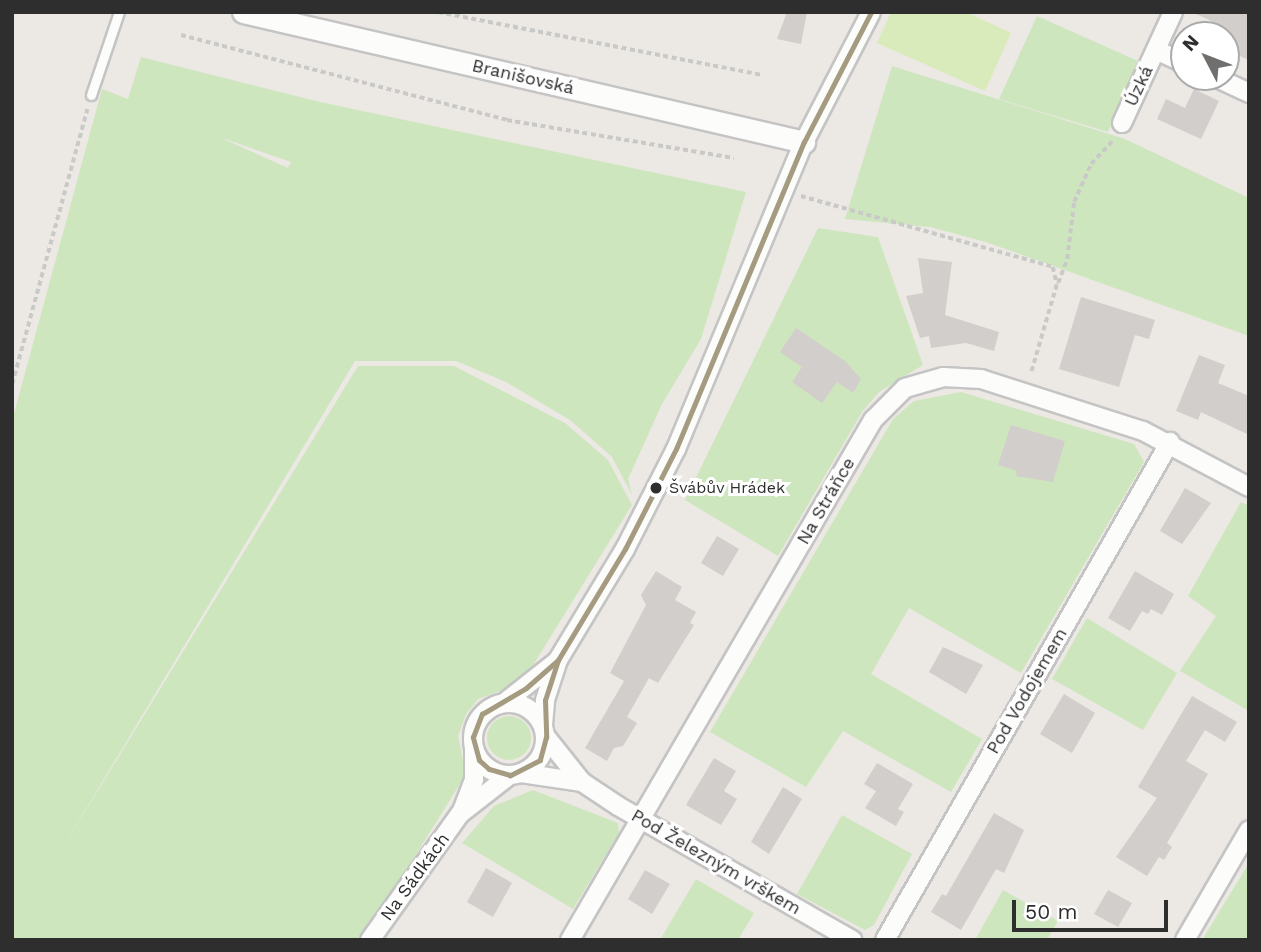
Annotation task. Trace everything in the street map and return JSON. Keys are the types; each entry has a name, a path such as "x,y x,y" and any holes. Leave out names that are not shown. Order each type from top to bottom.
{"street":[{"name":"Branišovská","path":"243,12 804,142"},
{"path":"558,660 504,703 482,714 473,737 474,749 489,769 515,774 540,760 545,731 545,700 558,660 625,548 676,449 804,142 871,12"},
{"name":"Úzká","path":"1122,123 1173,12"},
{"name":"Úzká","path":"1156,50 1170,56"},
{"name":"Na Stráňce","path":"570,940 887,403 920,381 961,375 1025,393 1170,442 1249,487"},
{"name":"Pod Vodojemem","path":"885,940 1170,442"},
{"path":"504,703 527,706 545,731"},
{"name":"Pod Železným vrškem","path":"545,731 582,782 852,940"},
{"name":"Na Sádkách","path":"370,940 460,814 474,779 474,749"},
{"name":"Pod Železným vrškem","path":"515,774 582,782"},
{"name":"Na Sádkách","path":"460,814 515,774"},
{"path":"1185,940 1249,830"}],"lane":[{"path":"91,95 119,12"}],"path":[{"path":"438,12 763,75"},
{"path":"181,35 507,120 734,158"},
{"path":"12,384 91,95"},
{"path":"1025,393 1067,259 1074,202 1091,164 1122,123"},
{"path":"784,191 1047,263 1054,267 1057,285"}],"green space":[{"path":"891,12 966,12 1011,33 985,91 877,43"},
{"path":"1037,16 1138,61 1108,132 999,99"},
{"path":"141,57 320,102 746,192 701,339 662,404 628,479 632,495 612,457 570,420 506,382 456,361 355,361 59,854 358,366 454,366 565,423 608,460 632,505 522,683 478,699 466,714 458,736 466,774 363,940 12,940 12,421 102,89 128,99","holes":["219,137 291,162 288,168"]},
{"path":"892,66 1125,139 1249,198 1249,336 986,242 930,227 845,219"},
{"path":"818,228 878,237 923,365 879,392 862,412 778,556 685,500"},
{"path":"961,392 1134,444 1144,462 1021,673 909,608 871,674 982,739 951,792 843,731 806,787 710,732 893,419 914,401"},
{"path":"1241,502 1249,506 1249,711 1180,671 1216,616 1188,596"},
{"path":"1087,618 1177,673 1143,730 1052,679"},
{"path":"509,716 524,723 531,738 524,753 509,760 494,753 487,738 494,723"},
{"path":"533,790 618,823 619,833 573,909 462,843 494,806"},
{"path":"842,815 912,854 874,925 865,930 797,894"},
{"path":"1249,863 1249,940 1202,940"},
{"path":"696,879 754,913 738,940 660,940"},
{"path":"1003,890 1058,921 1047,940 975,940"}],"building":[{"path":"787,12 807,12 801,44 777,39"},
{"path":"1192,12 1249,12 1249,60 1240,56 1240,21 1211,21"},
{"path":"1193,91 1219,101 1201,139 1157,119 1166,99 1185,108"},
{"path":"918,258 952,262 945,315 999,332 994,351 966,343 931,348 929,336 920,338 906,296 923,293"},
{"path":"1081,297 1155,320 1149,339 1135,335 1119,387 1059,369"},
{"path":"796,328 845,361 861,379 853,393 837,382 822,403 792,382 802,367 780,352"},
{"path":"1199,355 1225,365 1218,383 1249,396 1249,435 1201,412 1198,420 1176,411"},
{"path":"1011,425 1065,441 1053,482 1016,476 1017,471 998,465"},
{"path":"1185,488 1211,503 1182,544 1160,531"},
{"path":"717,536 739,549 723,576 701,563"},
{"path":"656,571 682,587 675,600 696,612 690,623 694,625 658,683 649,678 627,717 637,723 623,746 614,748 607,761 585,748 624,681 610,673 646,605 641,595"},
{"path":"1135,571 1174,594 1162,615 1151,609 1148,614 1142,611 1130,631 1108,618"},
{"path":"943,647 983,665 966,694 929,672"},
{"path":"1064,694 1095,713 1072,753 1040,734"},
{"path":"1192,696 1237,722 1225,742 1205,730 1186,761 1208,774 1167,843 1172,847 1164,860 1159,857 1147,876 1116,857 1157,798 1138,787"},
{"path":"714,758 736,771 724,791 737,799 721,825 686,805"},
{"path":"877,763 913,784 898,809 904,812 896,826 865,808 876,791 864,784"},
{"path":"783,787 802,799 769,854 751,842"},
{"path":"994,813 1024,830 1004,873 996,869 961,930 931,912 942,894 946,896"},
{"path":"486,868 512,883 493,917 467,902"},
{"path":"645,870 670,884 652,914 628,899"},
{"path":"1108,890 1132,903 1118,927 1094,914"}],"transit line":[{"path":"558,660 625,549 676,449 804,142 871,12"},
{"path":"558,660 545,700 546,737 540,760 510,775 489,769 479,760 473,737 482,714 526,688 558,660"}],"place":[{"name":"Švábův Hrádek","path":"656,488"}]}
